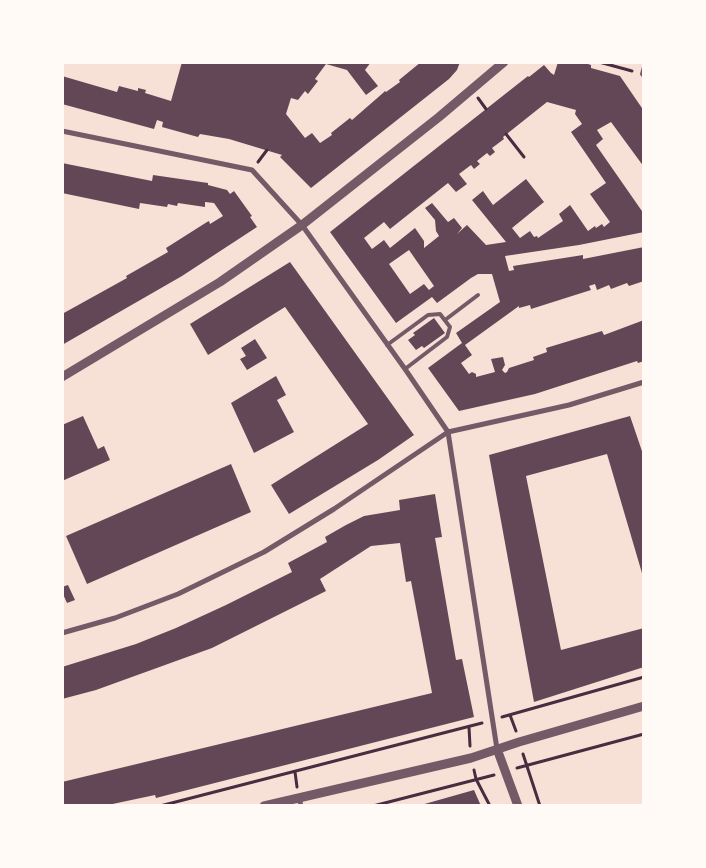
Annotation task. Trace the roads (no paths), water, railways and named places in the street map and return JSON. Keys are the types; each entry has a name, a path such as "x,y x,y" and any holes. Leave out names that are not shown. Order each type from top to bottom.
{"street":[{"path":"62,377 220,282 302,225 439,117 504,62"},
{"path":"62,131 252,170 302,225 448,432 496,749 518,806"},
{"path":"62,633 115,618 178,594 264,552 448,432 569,404 644,382"},
{"path":"264,806 300,802 471,758 644,706"}],"lane":[{"path":"643,75 644,67"},
{"path":"445,320 478,295"},
{"path":"387,345 428,315 440,314 445,320 450,327 447,337 405,369"}]}
